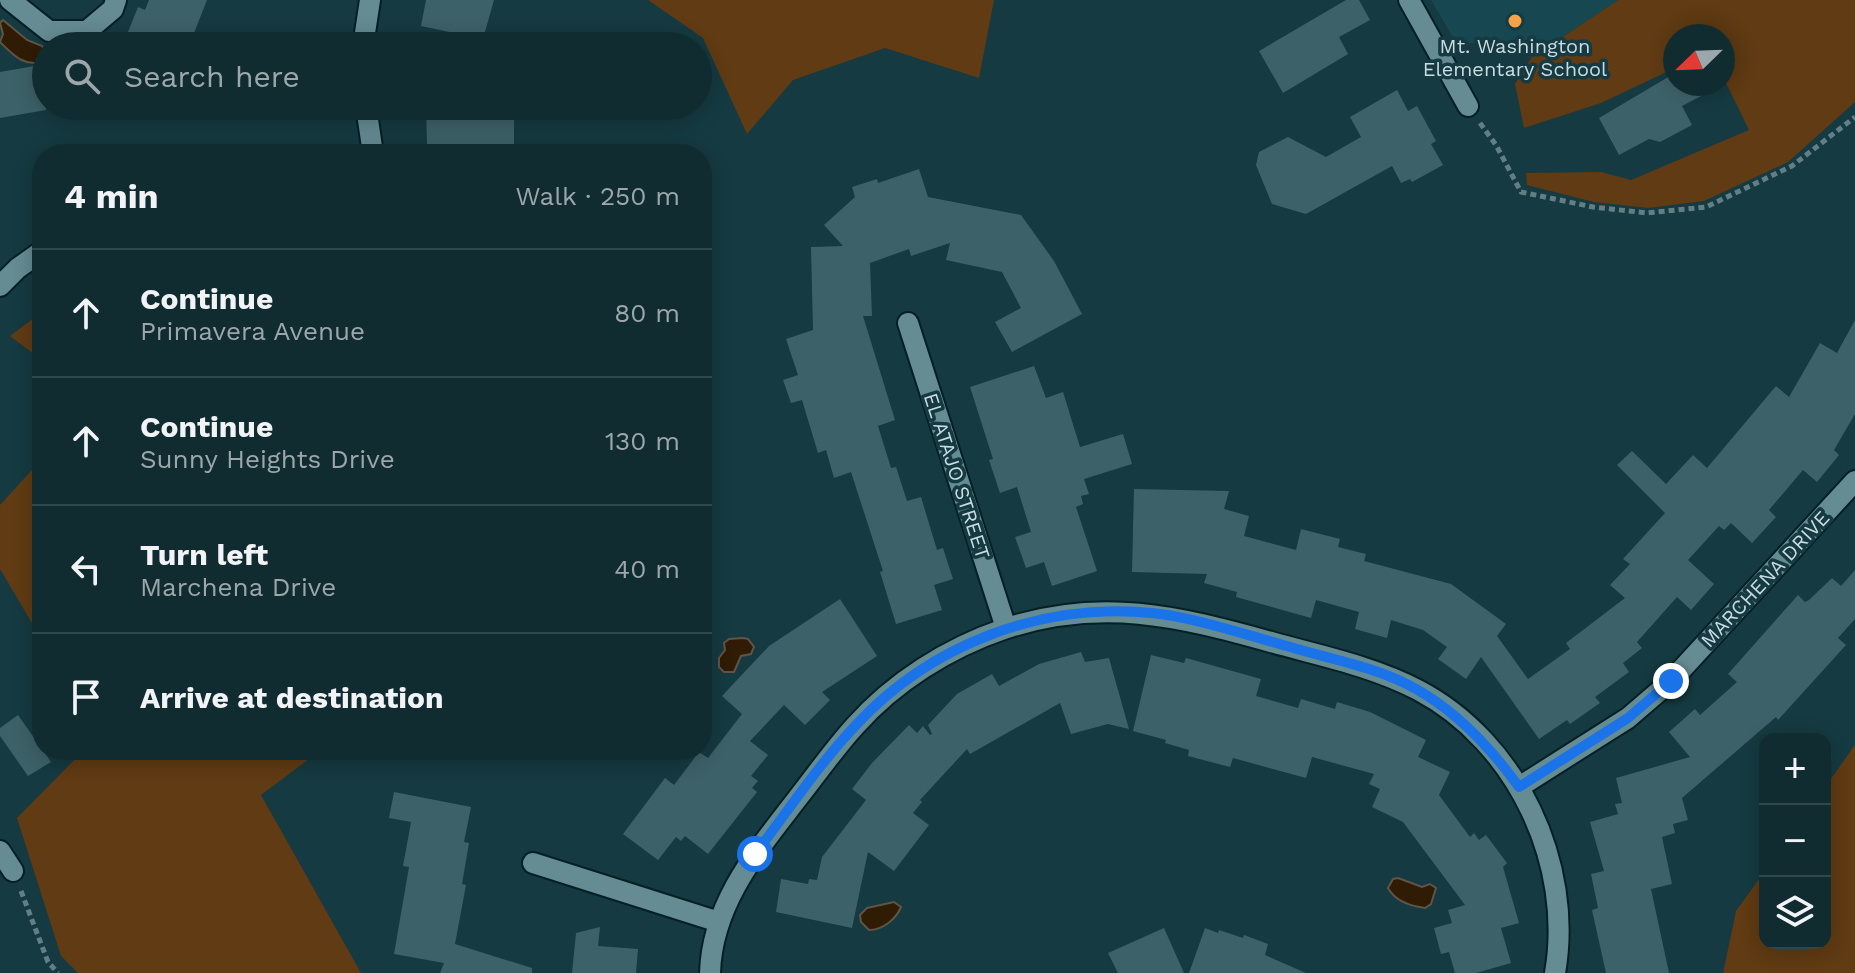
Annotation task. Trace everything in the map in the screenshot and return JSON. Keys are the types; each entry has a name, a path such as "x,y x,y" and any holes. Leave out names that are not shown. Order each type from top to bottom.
{"street":[{"path":"10,0 49,31 87,31 113,9 116,0"},
{"path":"365,32 370,0"},
{"path":"1409,0 1468,106"},
{"path":"368,120 372,144"},
{"path":"0,286 32,258"},
{"name":"EL ATAJO STREET","path":"908,323 1006,628"},
{"name":"MARCHENA DRIVE","path":"1519,787 1628,718 1671,681 1855,481"},
{"path":"710,973 719,922 736,883 855,726 890,692 930,663 1006,628 1048,617 1152,613 1194,621 1377,671 1421,691 1456,716 1491,749 1519,787 1541,831 1553,873 1559,915 1555,973"},
{"path":"0,851 13,871"},
{"path":"533,863 719,922"}],"path":[{"path":"1468,106 1496,145 1521,192 1593,207 1647,213 1706,207 1745,190 1792,166 1855,117"},
{"path":"13,871 48,962 58,973"}],"shaded area":[{"path":"648,0 994,0 979,78 885,48 793,80 747,134 712,58 712,32 694,32"},
{"name":"Mt. Washington Elementary School","path":"1431,0 1618,0 1531,58 1498,47 1455,41"},
{"path":"1618,0 1855,0 1855,102 1788,162 1704,201 1648,208 1594,202 1527,185 1526,173 1601,172 1631,180 1749,130 1732,96 1735,96 1735,24 1663,24 1663,74 1601,103 1524,128 1515,84 1531,58"},
{"path":"3,20 32,42 32,63 15,56 0,42 3,34 0,23"},
{"path":"32,320 32,352 10,336"},
{"path":"32,470 32,623 0,569 0,505"},
{"path":"743,638 754,647 751,654 741,656 734,672 724,672 719,667 719,658 725,650 724,643 729,639"},
{"path":"1855,745 1855,973 1723,973 1736,911 1759,879 1759,949 1831,949 1831,779"},
{"path":"74,760 308,760 261,795 361,973 78,973 61,956 17,818"},
{"path":"1393,879 1422,887 1430,884 1436,888 1431,904 1425,908 1419,907 1395,896 1388,888"},
{"path":"894,902 901,907 884,926 869,930 861,922 860,915 867,908"}],"building":[{"path":"149,0 207,0 194,32 128,32 138,7 145,10"},
{"path":"426,0 494,0 485,32 450,32 421,26"},
{"path":"1346,0 1359,0 1370,20 1339,37 1348,54 1283,93 1259,51"},
{"path":"32,66 32,112 0,118 0,72"},
{"path":"1663,80 1663,96 1701,96 1682,106 1692,125 1660,142 1649,139 1619,155 1599,118"},
{"path":"1397,90 1408,111 1417,106 1436,141 1431,144 1443,165 1412,182 1410,179 1401,183 1392,166 1306,214 1272,204 1256,165 1259,152 1288,137 1326,157 1361,137 1350,117"},
{"path":"426,120 514,120 514,144 427,144"},
{"path":"919,169 928,197 1021,215 1054,261 1082,314 1012,352 995,322 1021,308 1002,272 946,260 950,243 911,256 909,249 870,263 872,316 863,316 895,420 878,426 891,468 896,467 907,501 921,497 937,550 943,548 953,579 934,585 942,610 896,624 880,572 883,571 851,472 834,478 826,450 818,453 802,400 791,403 783,380 798,375 786,339 813,330 811,247 843,246 824,225 855,197 852,187 877,179 878,183"},
{"path":"1855,320 1855,414 1834,450 1839,455 1817,482 1803,470 1769,510 1776,517 1752,543 1731,523 1724,530 1719,526 1688,560 1714,584 1691,610 1677,597 1637,642 1642,648 1623,663 1629,672 1595,697 1600,703 1570,724 1567,720 1539,739 1481,657 1466,679 1438,659 1447,647 1423,630 1391,620 1387,638 1355,629 1359,612 1316,600 1311,618 1236,597 1237,592 1204,583 1207,574 1132,572 1134,489 1229,491 1224,509 1249,516 1244,536 1296,550 1301,529 1340,539 1338,547 1366,554 1364,561 1451,584 1506,624 1497,636 1528,679 1570,649 1566,643 1625,598 1610,585 1630,564 1623,559 1665,513 1617,465 1632,451 1666,484 1693,455 1707,468 1776,386 1789,397 1820,343 1837,353"},
{"path":"1034,366 1046,398 1063,392 1080,447 1123,434 1132,464 1084,479 1089,494 1081,496 1083,504 1076,507 1097,571 1052,586 1044,562 1026,568 1015,537 1031,532 1017,487 1000,493 989,460 993,459 970,387"},
{"path":"1855,570 1855,619 1838,638 1846,645 1778,720 1776,717 1682,798 1688,820 1673,824 1675,833 1662,837 1672,884 1651,889 1669,973 1606,973 1592,910 1598,908 1591,874 1604,871 1590,822 1618,814 1615,804 1622,803 1616,778 1690,757 1669,732 1695,709 1700,715 1737,682 1728,674 1798,595 1805,602 1832,578 1841,586"},
{"path":"840,599 877,656 822,692 830,700 805,725 784,705 750,741 768,755 751,776 758,781 752,788 757,792 708,854 685,836 681,841 676,837 658,860 623,834 665,778 674,785 693,760 712,760 712,753 742,714 722,696 769,646"},
{"path":"1081,652 1085,662 1109,658 1129,729 1108,724 1071,734 1060,703 970,754 967,749 920,800 922,802 913,813 929,825 894,871 868,852 852,928 776,912 781,879 808,884 809,879 817,880 822,857 866,800 852,789 909,725 917,733 923,726 930,735 928,725 957,694 992,674 999,686 1039,664"},
{"path":"1151,655 1184,663 1186,658 1261,679 1256,696 1298,708 1301,699 1335,709 1337,702 1370,712 1426,740 1418,757 1450,772 1439,795 1470,837 1474,833 1479,840 1486,835 1507,863 1503,867 1519,923 1501,928 1511,963 1476,973 1455,973 1449,952 1441,954 1434,928 1452,923 1448,910 1465,905 1403,822 1372,807 1380,789 1369,784 1374,774 1312,757 1306,778 1233,758 1230,767 1188,756 1189,750 1133,731"},
{"path":"18,715 32,735 32,760 51,762 28,776 0,736 0,728"},
{"path":"394,792 471,807 464,842 469,843 462,884 466,885 455,944 532,968 532,973 440,973 444,963 394,954 409,867 403,866 411,822 389,818"},
{"path":"600,927 598,946 638,949 636,973 572,973 576,933"},
{"path":"1164,928 1184,973 1118,973 1108,953"},
{"path":"1205,928 1243,938 1244,935 1268,944 1265,955 1306,973 1189,973"}],"place":[{"name":"Mt. Washington Elementary School","path":"1515,21"}],"route":[{"path":"755,854 855,726 890,692 930,663 973,641 1048,617 1103,611 1152,613 1194,621 1377,671 1421,691 1456,716 1491,749 1519,787 1628,718 1671,681"}]}
